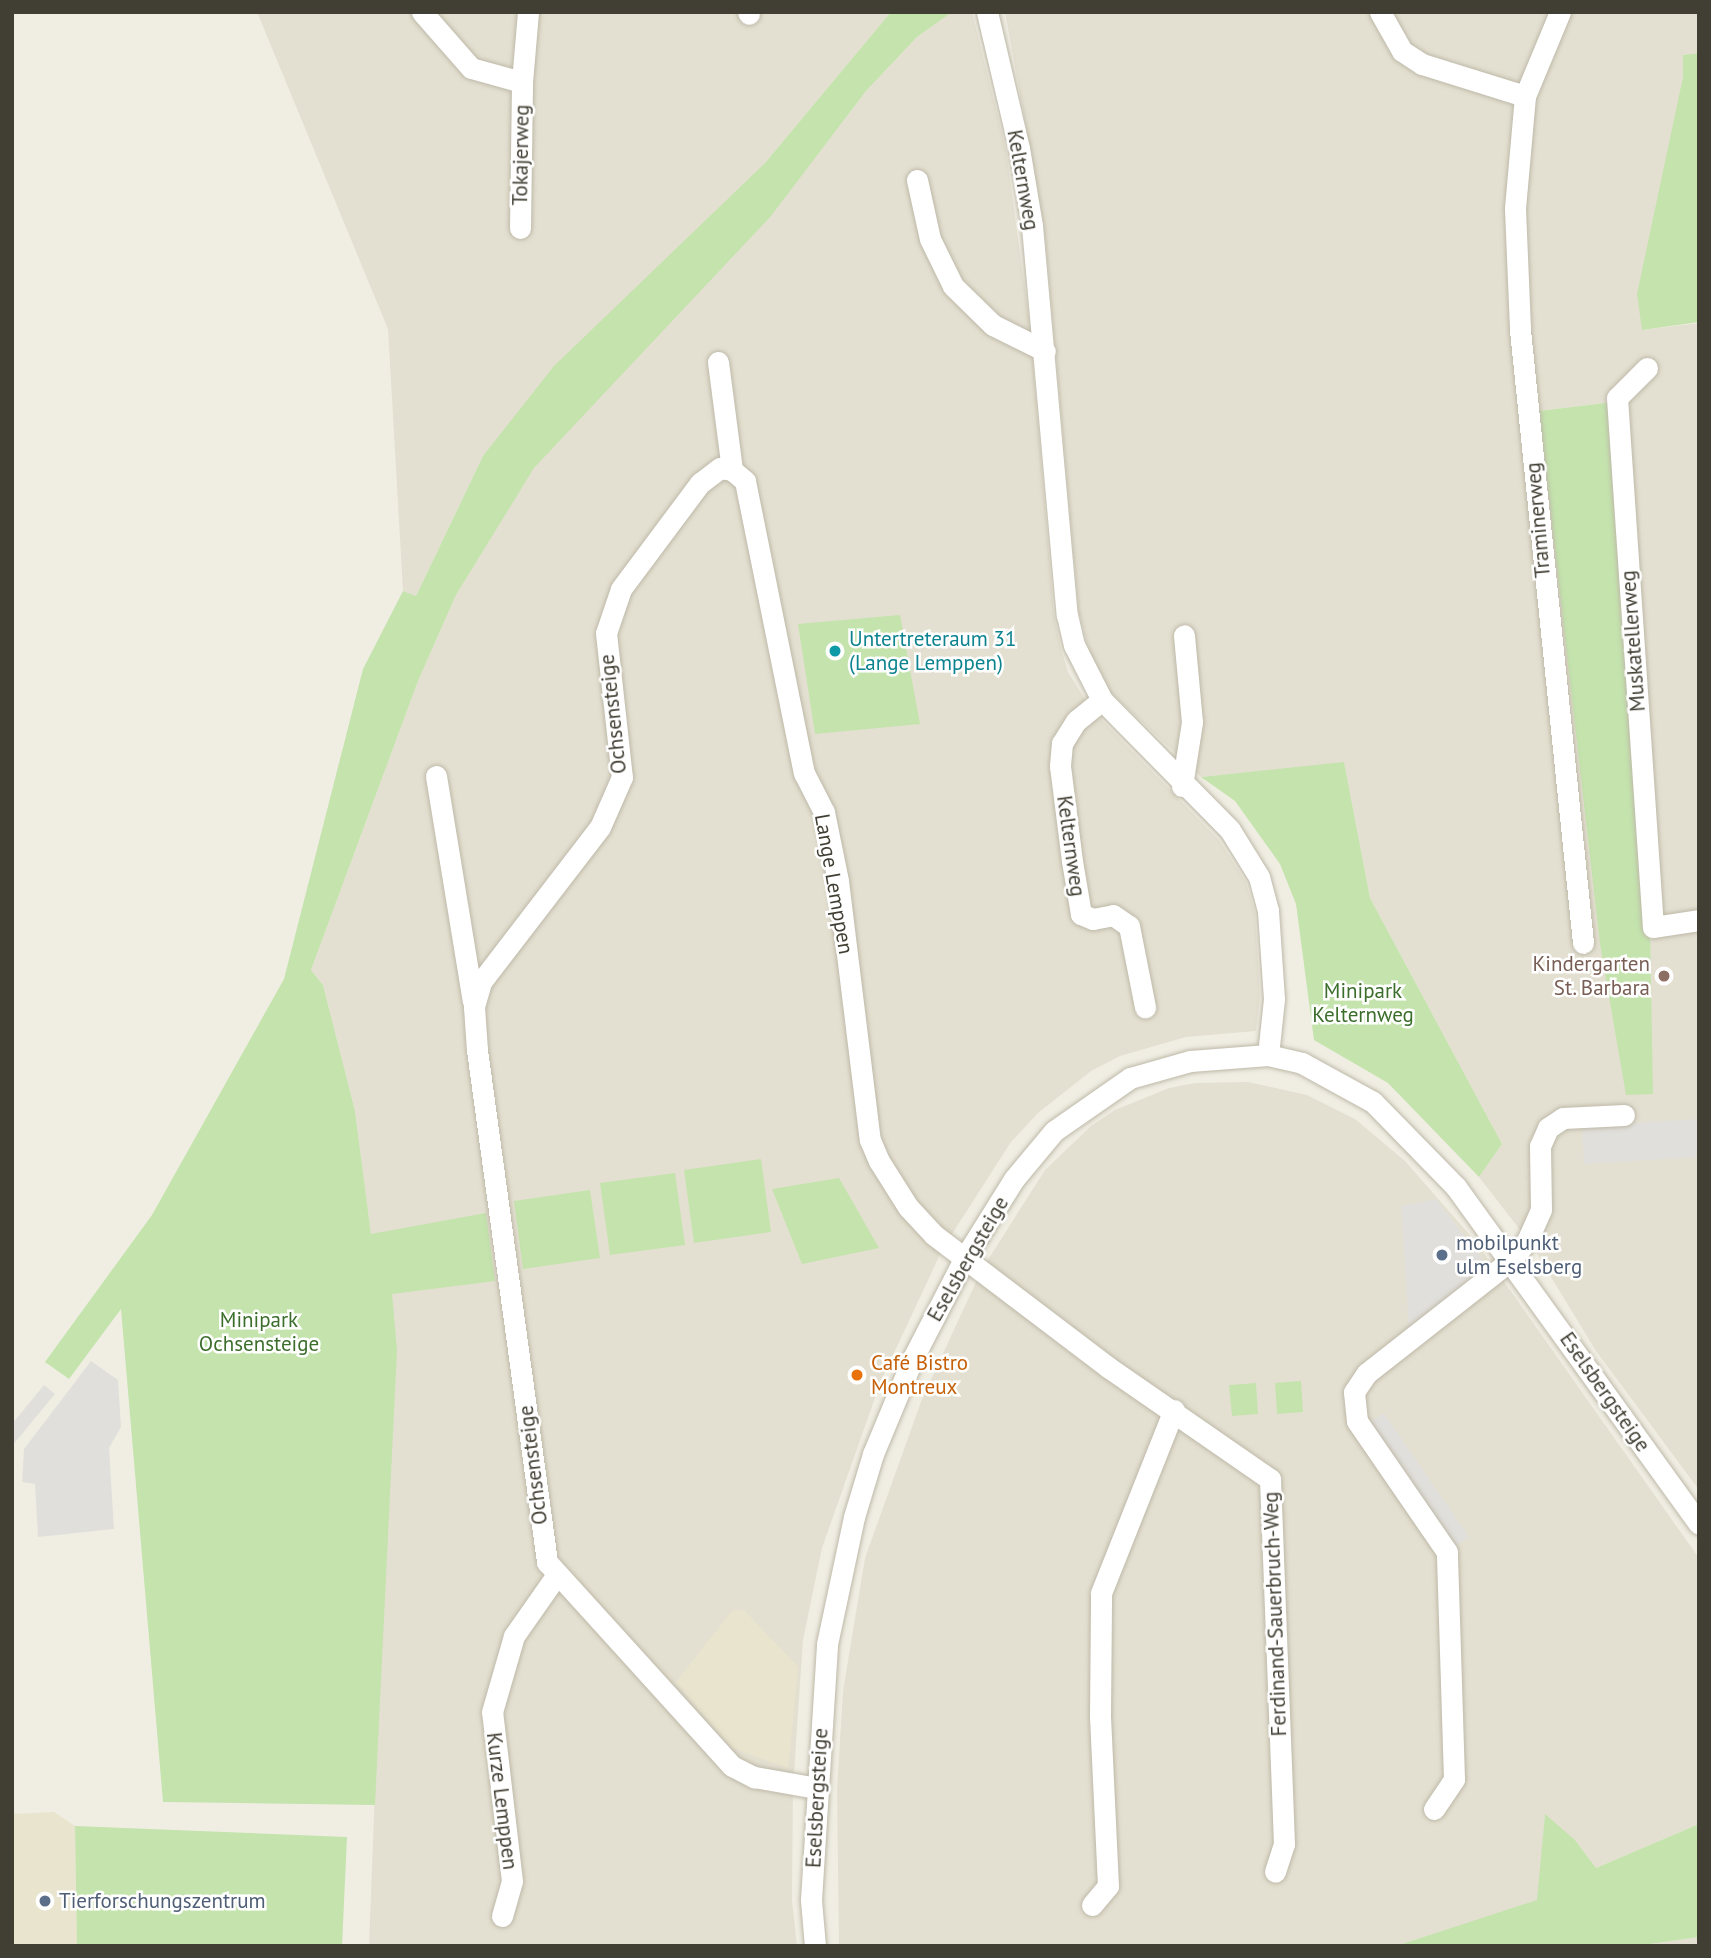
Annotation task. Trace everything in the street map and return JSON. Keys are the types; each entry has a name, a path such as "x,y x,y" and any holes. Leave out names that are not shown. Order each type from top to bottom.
{"street":[{"name":"Tokajerweg","path":"422,12 441,39 471,68 522,82"},
{"name":"Tokajerweg","path":"520,228 522,82 528,12"},
{"name":"Kelternweg","path":"987,12 1019,148 1045,351 1067,615 1081,666 1102,700 1182,786 1230,830 1259,877 1268,911 1274,999 1268,1055"},
{"path":"1380,12 1402,51 1422,64 1525,96"},
{"name":"Traminerweg","path":"1559,12 1525,96 1515,209 1520,330 1583,943"},
{"path":"917,180 930,239 953,286 993,325 1045,351"},
{"name":"Lange Lemppen","path":"718,362 732,470 745,481 804,773 824,812 838,881 870,1140 908,1207 964,1259"},
{"name":"Muskatellerweg","path":"1647,368 1617,398 1653,927 1699,920"},
{"name":"Ochsensteige","path":"474,1007 476,993 494,960 600,827 617,792 622,777 606,633 621,589 700,483 720,468 732,470"},
{"path":"1182,786 1192,722 1184,635"},
{"name":"Kelternweg","path":"1102,700 1076,721 1062,743 1060,766 1074,875 1081,914 1093,919 1113,915 1129,926 1145,1007"},
{"name":"Ochsensteige","path":"436,776 474,1007 492,1188 547,1562 556,1576 732,1766 754,1777 817,1788"},
{"name":"Eselsbergsteige","path":"815,1946 811,1900 827,1644 854,1517 873,1454 913,1358 964,1259 1030,1157 1054,1131 1104,1092 1130,1078 1191,1061 1268,1055 1302,1062 1373,1102 1456,1187 1699,1524"},
{"path":"1434,1809 1454,1779 1447,1552 1357,1421 1354,1392 1367,1373 1511,1260 1531,1234 1541,1210 1540,1146 1548,1128 1563,1118 1624,1115"},
{"name":"Ferdinand-Sauerbruch-Weg","path":"964,1259 1108,1367 1174,1409 1270,1479 1284,1844 1275,1872"},
{"path":"1092,1905 1108,1886 1100,1717 1101,1593 1174,1409"},
{"name":"Kurze Lemppen","path":"502,1916 512,1881 492,1731 494,1703 514,1636 556,1576"}],"shaded area":[{"path":"257,12 891,12 765,163 483,456 416,596 403,591 388,329"},
{"path":"952,12 972,12 1006,150 1030,327 1054,616 1061,649 1068,672 1091,709 1219,840 1246,882 1255,913 1260,999 1256,1031 1186,1037 1120,1056 1091,1071 1038,1113 1011,1142 943,1248 881,1381 822,1548 803,1640 793,1788 792,1900 797,1946 369,1946 382,1605 371,1234 355,1111 323,985 311,970 418,681 456,595 533,468 770,216 866,91 917,37"},
{"path":"1005,12 1699,12 1699,53 1683,55 1683,77 1642,330 1699,323 1699,1490 1596,1351 1531,1244 1479,1177 1502,1144 1370,898 1344,763 1201,777 1111,693 1092,662 1079,613 1044,225","holes":["1612,402 1607,976 1539,411"]},
{"path":"1248,1082 1307,1095 1355,1119 1405,1161 1476,1242 1699,1558 1699,1824 1596,1868 1575,1840 1545,1815 1538,1900 1396,1946 839,1946 837,1789 843,1691 865,1558 922,1399 982,1269 1045,1170 1091,1126 1115,1110 1169,1088 1195,1083"},
{"path":"1699,1119 1699,1157 1584,1164 1582,1126"},
{"name":"mobilpunkt ulm Eselsberg","path":"1436,1199 1489,1268 1409,1329 1401,1206"},
{"path":"91,1361 118,1380 121,1427 109,1448 114,1529 38,1537 35,1484 22,1482 24,1449"},
{"path":"44,1385 55,1394 12,1446 12,1424"},
{"path":"1384,1413 1469,1537 1447,1552 1361,1428"},
{"path":"744,1610 798,1667 788,1768 732,1748 676,1682 732,1611"},
{"name":"Tierforschungszentrum","path":"54,1812 75,1826 77,1946 12,1946 12,1814"},
{"path":"1699,1937 1699,1946 1636,1946"}],"green space":[{"name":"Minipark Ochsensteige","path":"891,12 952,12 917,37 866,91 771,216 534,468 456,595 418,681 311,970 323,985 355,1111 371,1234 486,1213 495,1281 392,1294 397,1350 375,1805 163,1802 121,1309 69,1379 45,1362 152,1215 284,979 363,669 403,591 416,596 483,456 554,366 765,163"},
{"path":"1699,53 1699,322 1642,330 1637,294 1683,77 1683,55"},
{"path":"1613,402 1650,928 1653,1094 1626,1095 1600,944 1539,411"},
{"path":"900,615 920,724 815,734 798,624"},
{"name":"Minipark Kelternweg","path":"1344,762 1370,898 1502,1144 1479,1177 1388,1083 1314,1040 1296,904 1280,864 1235,801 1201,777"},
{"path":"761,1159 771,1232 694,1243 684,1170"},
{"path":"675,1173 685,1245 610,1255 600,1183"},
{"path":"839,1178 879,1248 802,1264 772,1189"},
{"path":"590,1190 600,1258 523,1269 514,1201"},
{"path":"1301,1381 1303,1412 1277,1414 1275,1383"},
{"path":"1256,1383 1258,1414 1232,1416 1229,1385"},
{"path":"1545,1814 1575,1840 1596,1868 1699,1824 1699,1937 1636,1946 1396,1946 1537,1900"},
{"path":"75,1826 347,1837 342,1946 77,1946"}],"place":[{"name":"Untertreteraum 31 (Lange Lemppen)","path":"835,651"},
{"name":"Kindergarten St. Barbara","path":"1664,976"},
{"name":"mobilpunkt ulm Eselsberg","path":"1442,1255"},
{"name":"Café Bistro Montreux","path":"857,1375"},
{"name":"Tierforschungszentrum","path":"45,1901"}]}
